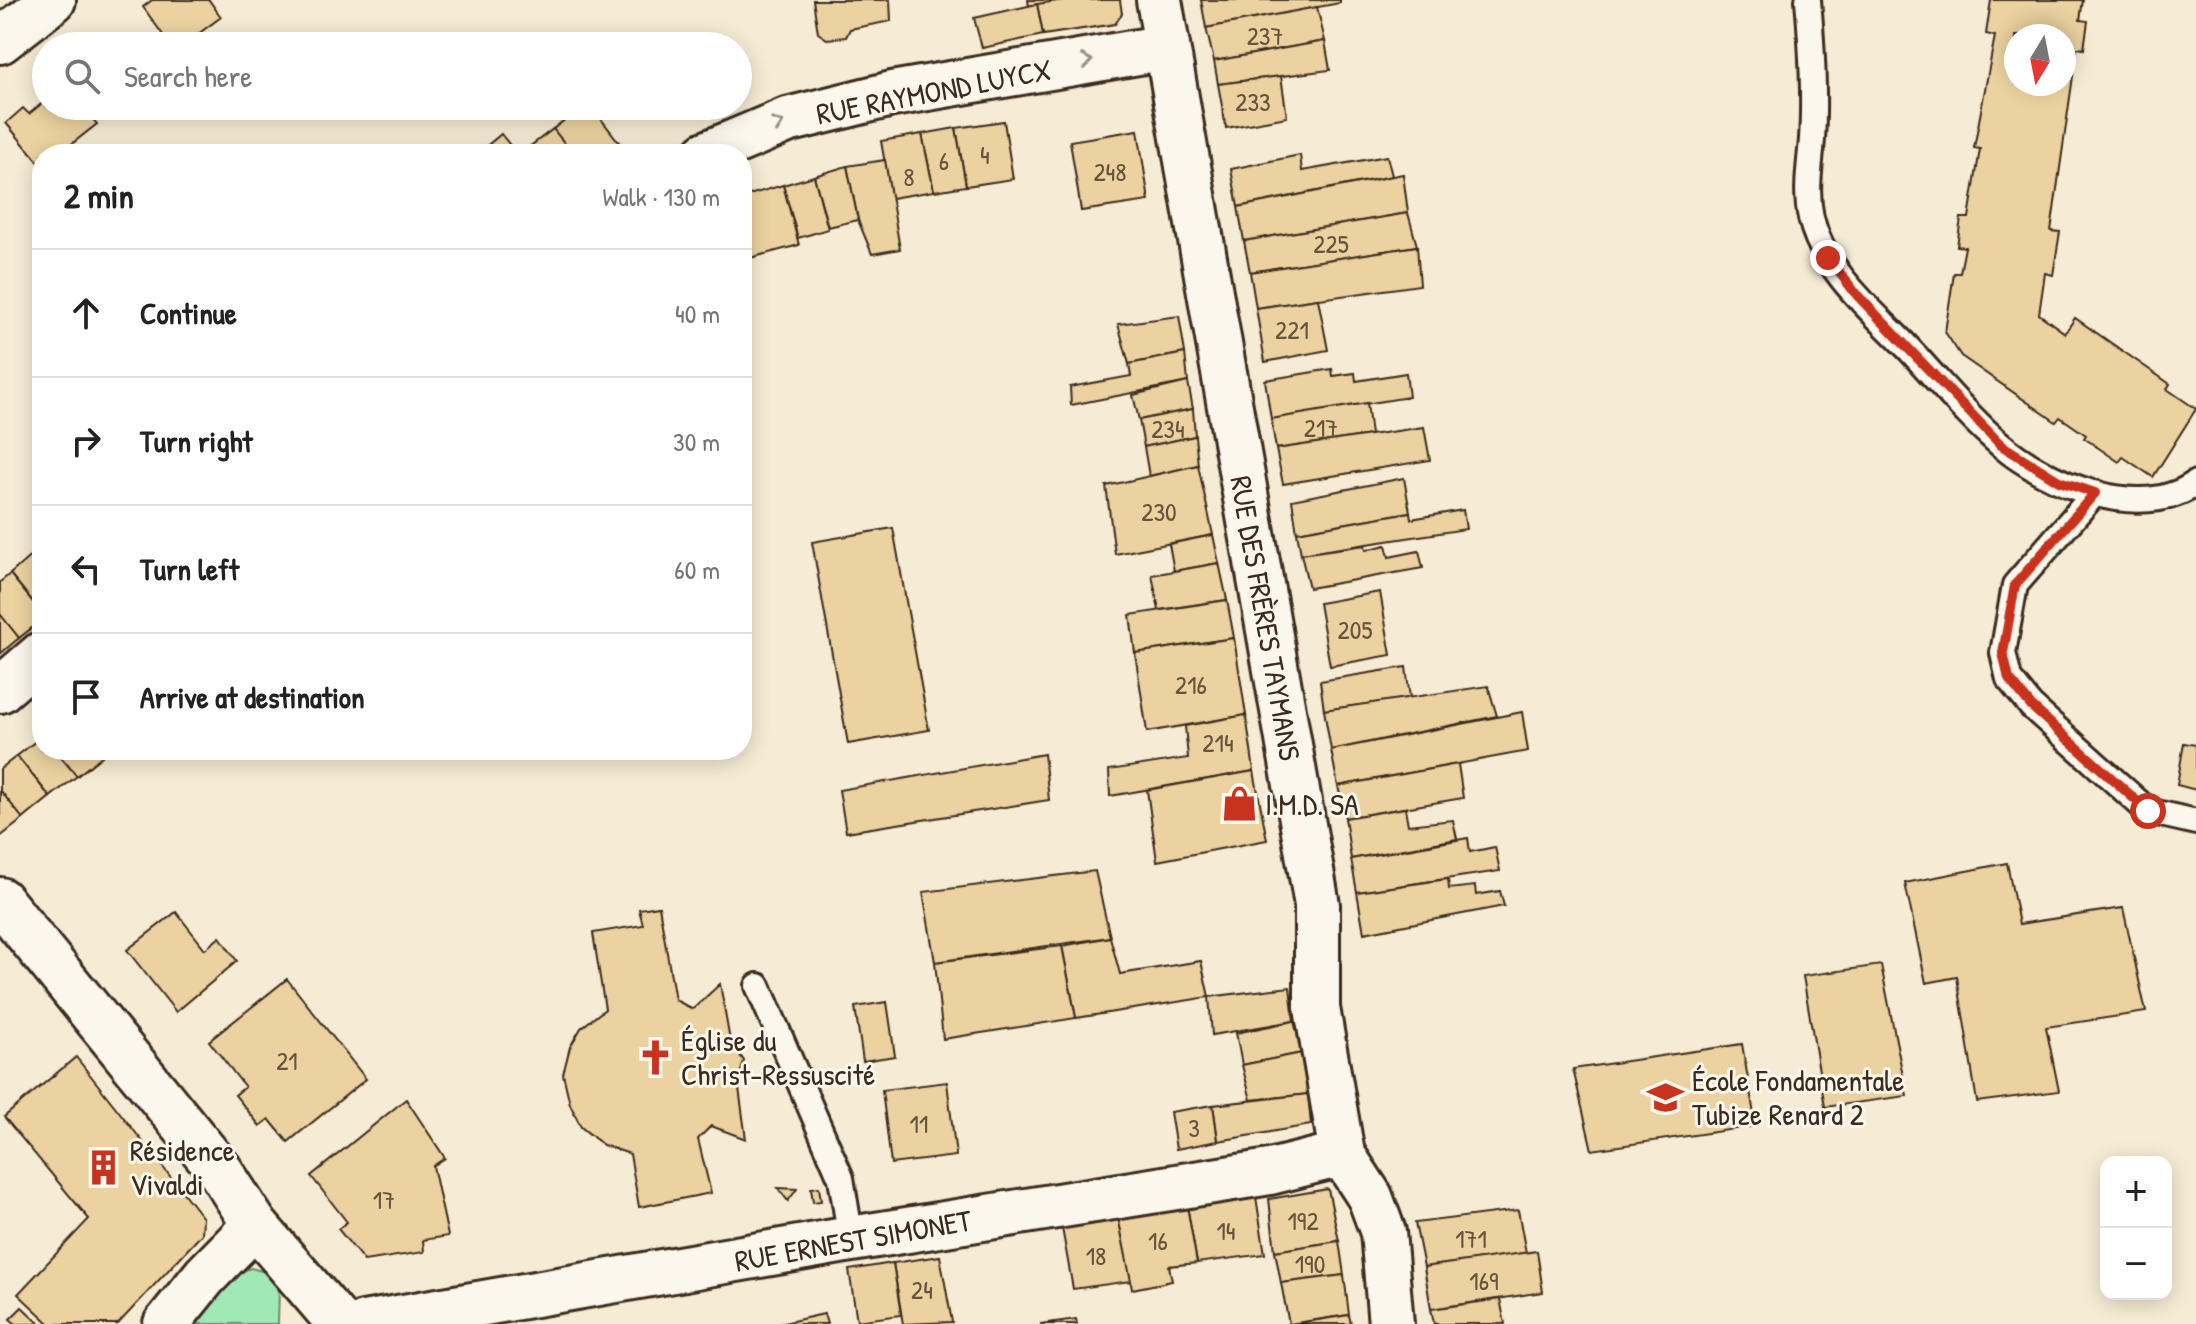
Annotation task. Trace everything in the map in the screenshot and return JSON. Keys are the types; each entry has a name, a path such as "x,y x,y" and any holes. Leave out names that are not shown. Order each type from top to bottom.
{"street":[{"path":"0,41 53,0"},
{"name":"RUE DES FRÈRES TAYMANS","path":"1159,0 1317,905 1317,1008 1342,1154 1370,1197 1383,1232 1391,1324"},
{"name":"RUE RAYMOND LUYCX","path":"730,144 787,120 892,94 1167,47"},
{"path":"0,690 32,663"},
{"path":"0,900 219,1169 255,1225 340,1324"},
{"name":"RUE ERNEST SIMONET","path":"364,1324 851,1239 1270,1172 1342,1154"},
{"path":"166,1324 205,1276 255,1225"}],"lane":[{"path":"1808,0 1813,47 1807,183 1811,219 1828,258 1857,295 2001,445 2059,481 2119,500 2170,496 2196,483"},
{"path":"2095,493 2015,585 2003,653 2009,679 2031,706 2148,811 2196,822"},
{"path":"758,986 841,1178 851,1239"}],"green space":[{"path":"251,1268 265,1272 279,1288 278,1324 197,1324 236,1273"}],"building":[{"path":"152,0 209,0 221,17 201,32 161,32 143,7"},
{"path":"813,0 890,0 891,21 850,29 846,37 827,39 818,33"},
{"path":"1028,0 1065,0 1029,6"},
{"path":"1064,0 1120,0 1122,14 1115,24 1043,35 1037,4"},
{"path":"1201,0 1340,0 1340,3 1206,28"},
{"path":"1991,0 2083,0 2080,20 2088,21 2084,49 2077,48 2076,55 2076,24 2004,24 2004,96 2070,96 2051,231 2060,232 2053,275 2045,273 2039,314 2065,333 2075,318 2170,384 2167,389 2196,409 2153,477 2123,457 2119,462 2060,417 2056,422 1961,356 1945,332 1954,273 1960,273 1965,247 1957,246 1961,218 1969,218 1980,149 1974,148 1995,36 1986,34"},
{"path":"1037,4 1043,35 982,48 974,18"},
{"path":"1317,7 1325,41 1214,61 1206,28"},
{"path":"1325,41 1330,70 1218,84 1214,61"},
{"path":"1281,76 1287,117 1226,128 1218,84"},
{"path":"23,108 29,114 32,112 32,120 94,120 97,124 72,144 32,144 32,154 6,123"},
{"path":"565,120 602,120 620,144 565,144 553,129"},
{"path":"1004,121 1013,179 966,186 956,128"},
{"path":"956,128 966,186 934,191 922,134"},
{"path":"553,129 565,144 533,144"},
{"path":"1138,130 1149,201 1081,211 1070,141"},
{"path":"501,134 509,144 489,144"},
{"path":"922,134 934,191 891,198 881,141"},
{"path":"1300,155 1302,171 1387,156 1392,176 1238,207 1231,169"},
{"path":"885,160 900,249 872,254 858,220 847,166"},
{"path":"847,166 858,220 828,227 814,176"},
{"path":"1403,174 1408,213 1244,241 1238,207"},
{"path":"814,176 828,229 798,238 783,185"},
{"path":"783,185 799,245 752,257 752,194"},
{"path":"1408,213 1417,246 1250,272 1244,241"},
{"path":"1417,246 1420,285 1256,308 1250,272"},
{"path":"1318,299 1328,350 1265,362 1256,308"},
{"path":"1179,316 1185,353 1129,364 1118,324"},
{"path":"1185,353 1188,382 1071,405 1070,387 1131,376 1129,364"},
{"path":"1332,369 1333,376 1355,373 1356,381 1406,373 1409,397 1271,419 1265,380"},
{"path":"1188,382 1193,409 1139,420 1133,395"},
{"path":"1367,403 1371,435 1276,449 1271,419"},
{"path":"1193,409 1195,436 1144,447 1139,420"},
{"path":"1424,427 1430,460 1283,484 1276,449"},
{"path":"1195,436 1198,465 1149,476 1144,447"},
{"path":"1198,465 1213,535 1115,554 1106,486"},
{"path":"1404,478 1410,512 1297,532 1292,500"},
{"path":"1463,510 1466,529 1301,554 1297,532 1410,512 1411,519"},
{"path":"893,528 929,730 848,744 812,542"},
{"path":"1213,535 1219,563 1174,571 1169,544"},
{"path":"1365,545 1366,550 1386,545 1389,557 1419,551 1423,568 1309,588 1301,554"},
{"path":"32,555 32,601 10,574"},
{"path":"1219,563 1227,600 1159,610 1152,575"},
{"path":"10,574 32,601 32,628 19,638 0,614 0,582"},
{"path":"1380,592 1391,655 1330,666 1319,603"},
{"path":"1227,600 1234,638 1135,653 1130,615"},
{"path":"0,614 19,638 0,654"},
{"path":"1234,638 1246,715 1147,732 1135,653"},
{"path":"1406,667 1410,698 1324,710 1320,681"},
{"path":"1488,686 1497,716 1331,750 1324,710"},
{"path":"1522,712 1528,751 1338,786 1331,750"},
{"path":"1246,715 1254,771 1110,796 1109,770 1188,758 1185,726"},
{"path":"2184,743 2196,745 2196,790 2177,785"},
{"path":"32,744 32,760 63,760 77,776 50,797 17,756"},
{"path":"1044,754 1049,800 846,832 839,790"},
{"path":"17,756 50,797 23,819 0,790 0,769"},
{"path":"63,760 97,760 77,776"},
{"path":"1458,764 1463,798 1345,818 1338,786"},
{"path":"1254,771 1267,840 1157,861 1147,790"},
{"path":"0,790 23,819 0,837"},
{"path":"1405,808 1408,825 1453,820 1457,839 1351,859 1345,818"},
{"path":"1468,838 1470,852 1495,847 1500,871 1357,892 1351,859"},
{"path":"2007,863 2019,924 2123,908 2146,1012 2046,1027 2059,1091 1977,1102 1957,977 1926,983 1905,883"},
{"path":"1095,871 1110,937 935,962 923,892"},
{"path":"1448,879 1449,889 1475,886 1476,895 1500,891 1504,906 1364,933 1357,892"},
{"name":"Église du Christ-Ressuscité","path":"659,906 675,1000 693,1009 720,984 730,1041 744,1061 738,1081 746,1139 711,1126 698,1139 711,1193 639,1207 630,1154 603,1145 581,1127 570,1104 563,1074 570,1047 581,1028 605,1009 593,933 643,925 639,909"},
{"path":"176,912 205,949 220,937 237,961 176,1012 127,950"},
{"path":"1110,937 1120,974 1201,961 1209,997 1076,1018 1062,946"},
{"path":"1062,946 1076,1018 943,1039 935,962"},
{"path":"1881,965 1907,1096 1825,1107 1803,976"},
{"path":"287,979 366,1079 288,1142 269,1119 260,1126 235,1095 245,1087 209,1041"},
{"path":"1290,987 1294,1021 1212,1035 1209,997"},
{"path":"887,1002 895,1056 863,1061 855,1007"},
{"path":"1294,1021 1302,1053 1242,1065 1236,1033"},
{"name":"École Fondamentale Tubize Renard 2","path":"1742,1044 1756,1126 1592,1150 1573,1069"},
{"path":"1302,1053 1308,1094 1251,1100 1242,1065"},
{"name":"Résidence Vivaldi","path":"76,1057 203,1218 202,1234 118,1324 50,1324 18,1294 89,1219 4,1117"},
{"path":"947,1082 956,1156 891,1164 882,1090"},
{"path":"1308,1094 1311,1125 1218,1141 1213,1105"},
{"path":"406,1099 445,1158 433,1166 448,1236 423,1240 424,1252 364,1261 338,1229 347,1222 311,1176"},
{"path":"1213,1105 1218,1141 1176,1149 1170,1112"},
{"path":"819,1187 821,1201 813,1202 811,1188"},
{"path":"778,1188 797,1189 788,1201"},
{"path":"1328,1189 1339,1241 1275,1251 1269,1199"},
{"path":"1256,1197 1265,1254 1197,1263 1187,1206"},
{"path":"1187,1206 1197,1263 1169,1266 1172,1281 1132,1289 1118,1217"},
{"path":"1518,1210 1526,1253 1424,1267 1415,1223"},
{"path":"1118,1217 1131,1281 1073,1289 1062,1228"},
{"path":"1339,1241 1344,1275 1281,1283 1275,1251"},
{"path":"1537,1251 1543,1292 1431,1309 1424,1267"},
{"path":"940,1256 952,1322 903,1324 893,1263"},
{"path":"893,1263 901,1315 857,1321 849,1270"},
{"path":"1344,1275 1349,1315 1289,1324 1281,1283"},
{"path":"1500,1299 1505,1324 1434,1324 1431,1309"},
{"path":"22,1307 40,1324 16,1324 10,1319"},
{"path":"824,1314 827,1324 779,1324"},
{"path":"1349,1315 1351,1324 1293,1324"},
{"path":"1076,1319 1077,1324 1040,1324"}],"place":[{"name":"I.M.D. SA","path":"1239,804"},
{"name":"Église du Christ-Ressuscité","path":"655,1057"},
{"name":"École Fondamentale Tubize Renard 2","path":"1666,1097"},
{"name":"Résidence Vivaldi","path":"104,1167"}],"route":[{"path":"1828,258 1857,295 2001,445 2059,481 2095,493 2015,585 2007,616 2003,653 2009,679 2031,706 2148,811"}]}
